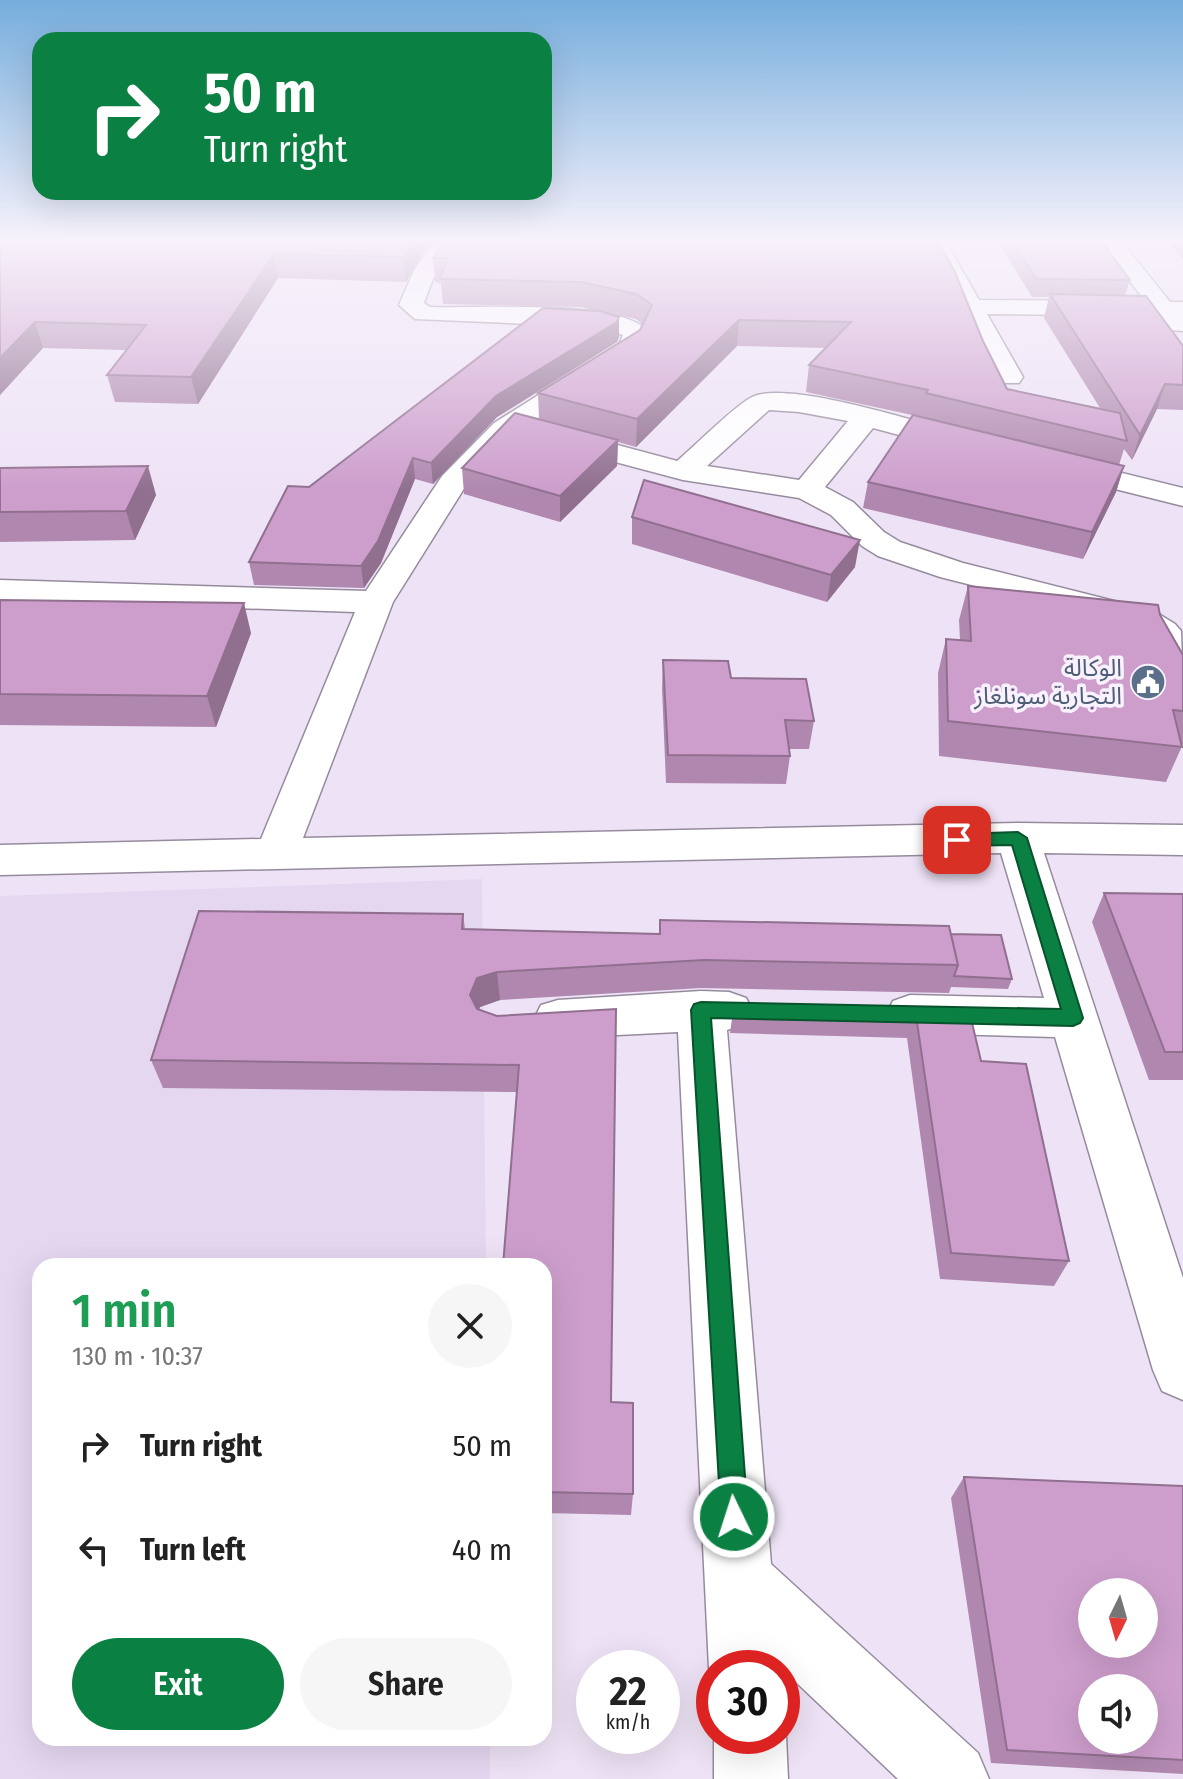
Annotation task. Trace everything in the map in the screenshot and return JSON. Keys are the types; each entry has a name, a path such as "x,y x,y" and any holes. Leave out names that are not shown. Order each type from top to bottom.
{"street":[{"path":"277,852 376,602 453,482 509,425 629,349 637,333 631,325"},
{"path":"981,325 1010,377"},
{"path":"683,471 768,400 808,404 986,449"},
{"path":"806,490 865,419"},
{"path":"509,425 683,471 806,490 831,500 854,518 874,542 886,548 958,574 1142,618 1163,631 1167,648 1183,678"},
{"path":"1032,460 1183,497"},
{"path":"0,590 376,602"},
{"path":"1018,838 1183,1370"},
{"path":"0,860 1018,838 1183,840"},
{"path":"701,1010 743,1650"},
{"path":"515,1021 701,1010 778,1012"},
{"path":"871,1013 1073,1018"},
{"path":"738,1580 952,1779"},
{"path":"750,1754 751,1779"}],"shaded area":[{"path":"482,879 486,1258 32,1258 32,1746 490,1746 490,1779 0,1779 0,896"}],"building":[{"path":"0,325 32,325 0,358"},
{"path":"146,325 226,325 191,377 107,375"},
{"path":"521,325 612,325 496,396 431,463 413,458 378,541 361,566 249,562 288,486 309,487"},
{"path":"642,325 734,325 637,419 538,393 640,330"},
{"path":"848,325 976,325 1007,389 1120,413 1127,441 926,393 928,390 809,365"},
{"path":"1070,325 1167,325 1183,346 1183,385 1165,384 1140,435"},
{"path":"515,413 618,440 560,496 462,468"},
{"path":"913,415 1124,466 1092,532 868,482"},
{"path":"148,466 126,511 0,512 0,468"},
{"path":"644,480 860,540 831,575 632,517"},
{"path":"968,586 1158,605 1160,615 1183,655 1183,711 1173,710 1182,747 948,721 946,639 971,641"},
{"path":"0,600 244,603 207,696 0,694"},
{"path":"663,660 728,661 731,678 806,679 814,721 785,720 790,756 668,755"},
{"path":"1104,893 1183,894 1183,1052 1165,1052"},
{"path":"199,911 463,914 462,929 660,934 660,920 949,926 958,965 704,960 497,972 477,978 470,995 477,1009 497,1016 616,1009 611,1402 633,1403 633,1494 552,1492 552,1258 504,1258 519,1065 151,1060"},
{"path":"951,934 1001,935 1012,979 954,976 958,965"},
{"path":"734,1005 969,1010 981,1061 1026,1064 1069,1261 951,1253 915,1009"},
{"path":"964,1477 1183,1486 1183,1760 1007,1750"}],"place":[{"name":"الوكالة التجارية سونلغاز","path":"1148,682"}],"route":[{"path":"734,1517 701,1010 1073,1018 1018,838 957,840"}]}
